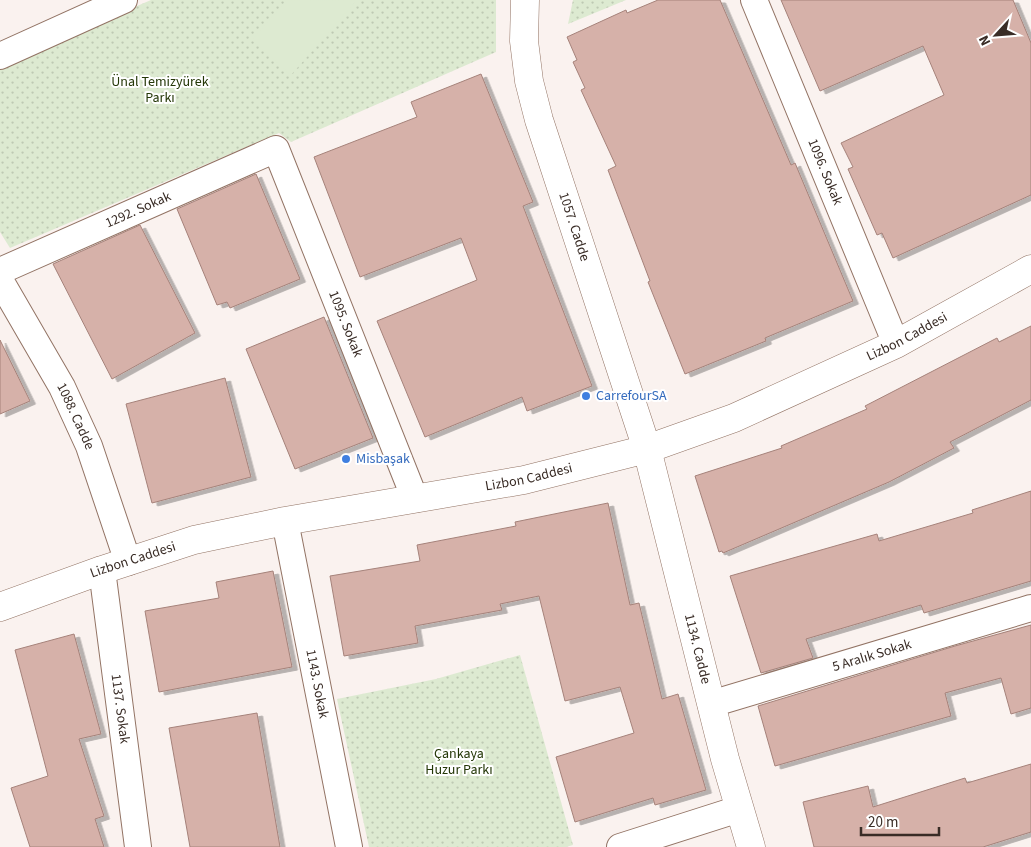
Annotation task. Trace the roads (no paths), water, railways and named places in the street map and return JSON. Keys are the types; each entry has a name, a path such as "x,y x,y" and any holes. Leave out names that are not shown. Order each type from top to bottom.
{"main road":[{"name":"1057. Cadde","path":"525,0 524,40 529,81 539,120 647,450"},
{"name":"Lizbon Caddesi","path":"0,607 102,570 194,540 285,521 524,480 647,450 734,418 896,344 1031,269"},
{"name":"1134. Cadde","path":"647,450 711,704 751,847"}],"street":[{"path":"0,56 124,0"},
{"name":"1096. Sokak","path":"754,0 896,344"},
{"name":"1292. Sokak","path":"0,271 276,149"},
{"name":"1095. Sokak","path":"276,149 415,499"},
{"name":"1088. Cadde","path":"0,280 62,387 89,446 128,562"},
{"name":"1143. Sokak","path":"285,521 349,847"},
{"name":"1137. Sokak","path":"102,570 138,847"},
{"name":"5 Aralık Sokak","path":"711,704 1031,608"},
{"path":"620,847 739,809"}],"place":[{"name":"CarrefourSA","path":"586,396"},
{"name":"Misbaşak","path":"346,459"}],"park label":[{"name":"Ünal Temizyürek Parkı","path":"160,90"},
{"name":"Çankaya Huzur Parkı","path":"459,762"}]}
